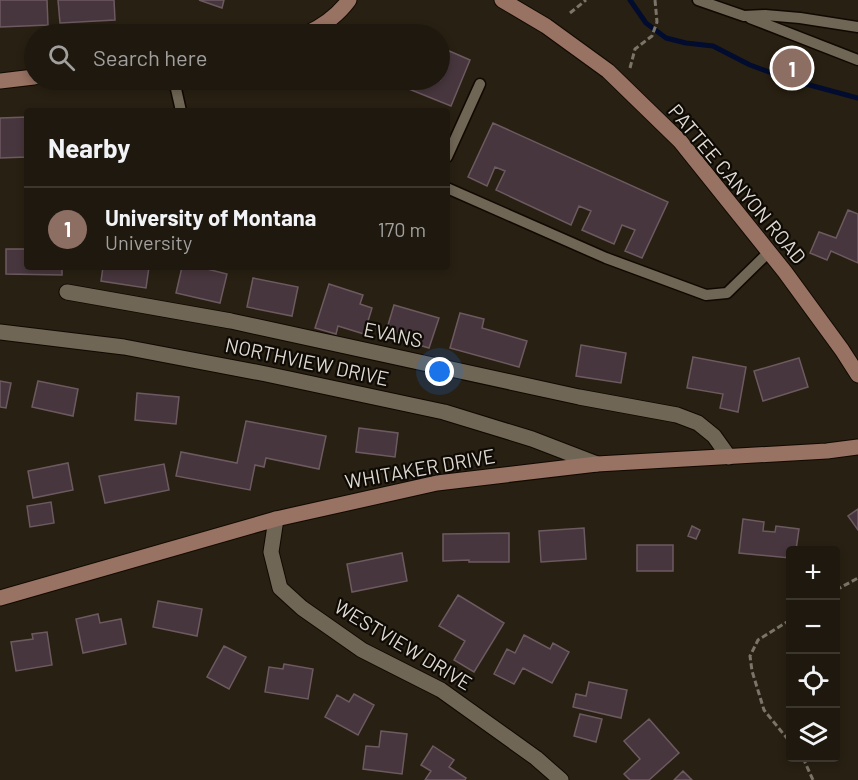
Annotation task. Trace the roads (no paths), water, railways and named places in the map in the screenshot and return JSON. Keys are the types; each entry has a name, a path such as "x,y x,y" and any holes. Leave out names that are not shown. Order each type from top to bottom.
{"street":[{"path":"324,24 349,0"},
{"name":"PATTEE CANYON ROAD","path":"502,0 546,26 608,71 680,141 769,252 858,375"},
{"path":"0,81 24,78"},
{"name":"EVANS","path":"67,292 231,321 579,398 677,415 698,423 714,436 729,457"},
{"name":"NORTHVIEW DRIVE","path":"0,332 135,349 444,412 532,439 597,464"},
{"name":"WHITAKER DRIVE","path":"0,598 276,519 437,483 597,464 827,451 858,447"},
{"name":"WESTVIEW DRIVE","path":"276,519 271,552 280,588 295,602 362,650 441,690 536,758 561,780"}],"lane":[{"path":"698,0 858,60"},
{"path":"744,16 800,18 858,27"},
{"path":"450,150 480,84"},
{"path":"176,90 180,108"},
{"path":"450,189 606,258 706,295 727,293 769,252"}],"waterway":[{"path":"630,0 646,23 666,38 713,46 750,65 791,80 858,98"}],"place":[{"name":"University of Montana","path":"792,68"}]}
